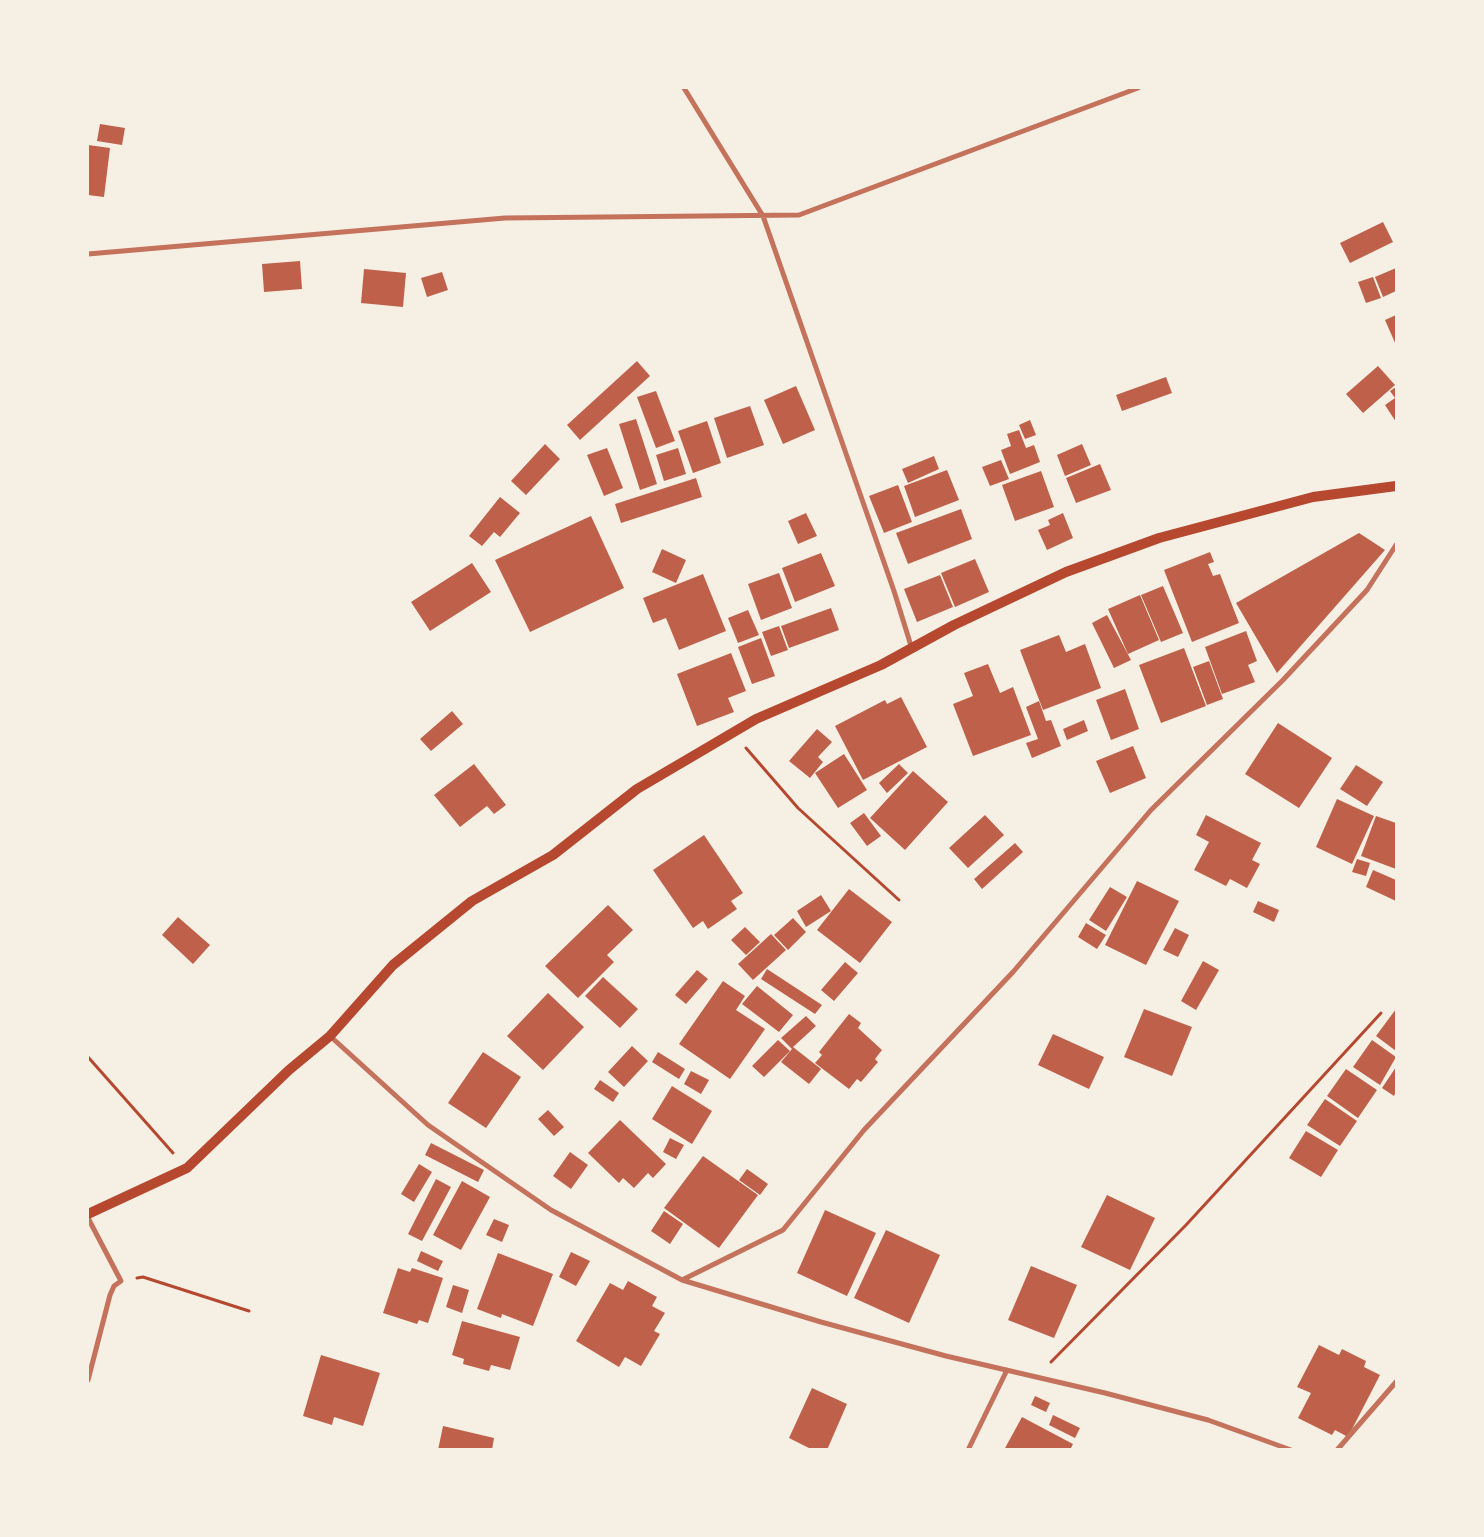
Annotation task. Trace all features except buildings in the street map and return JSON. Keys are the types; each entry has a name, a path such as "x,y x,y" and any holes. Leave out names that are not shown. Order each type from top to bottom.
{"main road":[{"path":"88,1214 187,1168 289,1070 330,1036 393,965 472,901 553,854 637,789 756,719 881,665 954,625 1066,572 1159,538 1313,497 1396,486"}],"street":[{"path":"684,88 763,216 894,591 912,648"},
{"path":"88,254 504,218 799,215 1138,88"},
{"path":"682,1280 783,1230 864,1130 1013,972 1151,810 1284,680 1367,590 1396,545"},
{"path":"330,1036 428,1125 551,1210 682,1280 821,1322 1208,1420 1291,1450"},
{"path":"88,1218 121,1281 114,1286 110,1295 88,1380"},
{"path":"968,1450 1007,1370"},
{"path":"1337,1450 1396,1382"}],"path":[{"path":"733,733 798,808 899,900"},
{"path":"1037,1377 1186,1225 1381,1013"},
{"path":"88,1057 187,1168"},
{"path":"121,1281 143,1277 249,1311"}]}
